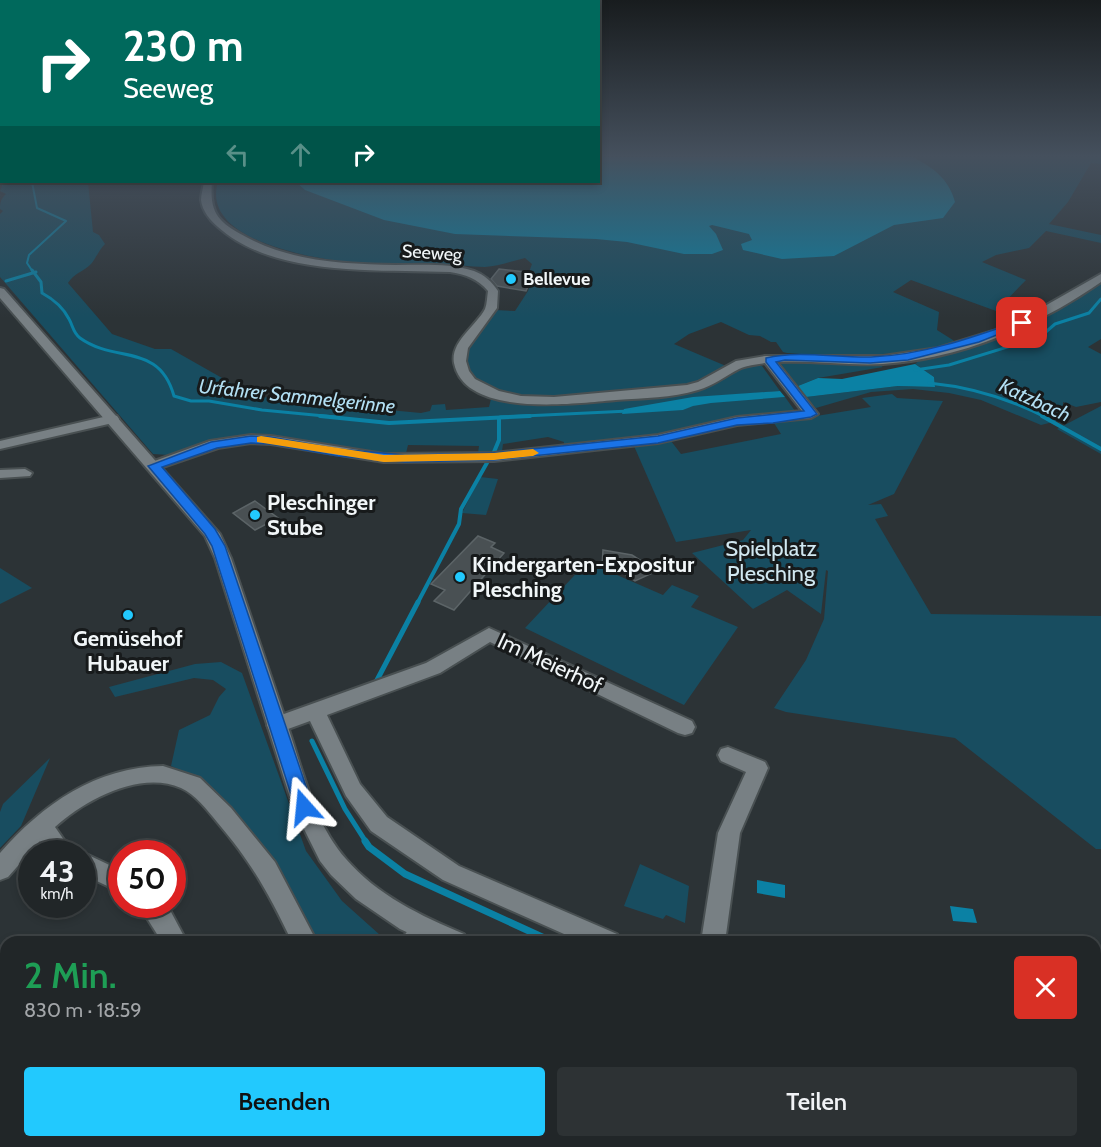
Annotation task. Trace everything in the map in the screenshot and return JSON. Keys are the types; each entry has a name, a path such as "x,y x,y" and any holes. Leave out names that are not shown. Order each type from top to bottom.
{"street":[{"name":"Seeweg","path":"210,211 215,222 231,234 254,245 327,264 450,269 468,272 482,279 493,291 493,302 462,348 460,369 467,378 493,393 519,400 547,401 679,391 710,383 738,364 785,357 887,359 936,351 1022,323 1079,293 1101,277"},
{"path":"0,291 210,532 218,546 304,807 320,841 338,867 363,891 419,936"},
{"path":"154,466 215,444 251,439 271,440 384,458 494,457 658,439 737,421 811,414 769,360"},
{"path":"0,445 112,419"},
{"path":"0,474 25,473"},
{"name":"Im Meierhof","path":"277,725 433,668 489,634 685,727"},
{"path":"315,712 352,789 379,824 451,873 595,936"},
{"path":"714,936 729,833 758,768 728,754"},
{"path":"0,870 16,850 78,797 109,782 134,776 154,774 172,776 191,783 209,797 254,849 272,877 302,936"},
{"path":"42,826 51,840"},
{"path":"161,918 172,936"}],"green space":[{"path":"3,211 91,211 93,232 99,235 105,244 91,264 68,283 112,334 155,349 171,349 245,391 271,399 421,413 430,411 432,405 445,404 446,410 489,407 491,399 541,404 669,394 737,367 754,364 762,366 780,391 687,399 683,410 717,401 785,397 795,411 704,423 656,436 564,446 564,442 548,437 503,444 502,451 478,453 479,446 408,445 406,453 363,452 258,435 224,438 169,455 153,454 0,277 0,214"},
{"path":"222,211 1061,211 1049,224 1101,235 1101,243 1046,231 1029,248 996,255 982,262 1026,280 996,311 911,280 893,292 939,312 937,330 956,342 914,351 872,355 787,353 783,352 776,342 749,335 721,322 689,334 674,344 726,366 696,384 663,390 536,396 510,394 488,388 472,378 463,364 465,351 469,344 495,310 515,311 528,291 535,273 529,272 532,264 525,258 485,267 333,260 287,251 263,243 242,232 226,219"},
{"path":"1101,281 1101,339 1088,347 1101,354 1101,402 1076,407 1063,402 1063,409 1068,417 1065,419 1041,425 981,400 949,393 913,389 871,392 816,408 806,397 898,386 935,387 934,377 915,364 921,359 1038,319 1081,296"},
{"path":"784,361 878,364 883,367 818,378 798,386 781,364"},
{"name":"Spielplatz Plesching","path":"892,394 897,398 943,401 894,494 868,505 881,504 888,516 875,519 931,614 1101,616 1101,849 1096,849 955,738 786,712 774,708 806,660 824,619 828,571 826,570 821,614 787,590 753,609 692,553 743,540 751,530 676,542 634,446 671,441 681,454 781,434 774,423 871,407 862,398"},
{"path":"1101,406 1101,454 1057,429"},
{"path":"480,477 498,479 486,515 462,513"},
{"path":"587,562 663,595 672,585 699,596 691,607 738,627 684,705 525,628"},
{"path":"0,568 32,588 0,604"},
{"path":"221,662 242,673 306,851 342,901 380,936 311,936 277,863 205,781 171,766 179,730 210,715 226,689 213,680 194,678 115,697 109,687 195,664"},
{"path":"50,758 21,826 0,848 0,812 3,804"},
{"path":"640,864 689,886 685,923 666,915 663,919 624,906"}],"shaded area":[{"path":"359,211 949,211 943,218 894,225 834,256 782,259 743,250 741,244 752,240 749,234 712,225 709,226 716,234 723,250 712,254 684,254 627,242 596,239 455,234 384,220"},
{"path":"915,364 934,377 935,387 898,386 806,397 798,386 818,378 842,379"},
{"path":"780,391 785,397 711,403 683,410 622,414 624,409 693,397"},
{"path":"757,880 785,885 785,898 757,893"},
{"path":"950,906 973,909 977,923 953,921"}],"building":[{"name":"Bellevue","path":"499,269 534,273 526,291 497,286 491,279"},
{"name":"Pleschinger Stube","path":"255,501 278,518 255,530 233,513"},
{"name":"Kindergarten-Expositur Plesching","path":"478,536 495,543 491,547 504,553 454,610 434,601 445,590 431,584"},
{"path":"603,550 632,555 657,571 635,581 619,570 602,567"}],"waterway":[{"name":"Urfahrer Sammelgerinne","path":"33,272 27,263 29,255 66,221 43,211"},
{"path":"6,281 34,273"},
{"name":"Urfahrer Sammelgerinne","path":"34,273 41,282 42,293 64,311 74,332 80,338 94,346 147,361 158,368 167,379 174,396 191,401 209,401 262,410 335,417"},
{"name":"Urfahrer Sammelgerinne","path":"915,370 949,365 1040,337 1055,324 1089,313 1101,299"},
{"name":"Katzbach","path":"929,383 989,394 1045,417"},
{"name":"Urfahrer Sammelgerinne","path":"500,417 629,411"},
{"name":"Urfahrer Sammelgerinne","path":"320,416 389,423 530,416"},
{"name":"Katzbach","path":"1042,416 1101,449"},
{"path":"494,452 499,440 499,419"},
{"path":"417,604 459,524 461,509 488,461"},
{"path":"376,682 418,602"},
{"path":"312,741 345,809 366,842"},
{"path":"365,841 369,847 405,874 540,936"}],"slow traffic":[{"path":"261,440 384,458 494,457 533,453"}],"place":[{"name":"Bellevue","path":"511,279"},
{"name":"Pleschinger Stube","path":"255,515"},
{"name":"Kindergarten-Expositur Plesching","path":"460,577"},
{"name":"Gemüsehof Hubauer","path":"128,615"}],"route":[{"path":"304,807 218,546 210,532 154,466 215,444 251,439 271,440 384,458 494,457 658,439 737,421 811,414 769,360 785,357 851,360 908,357 975,340 1022,323"}]}
